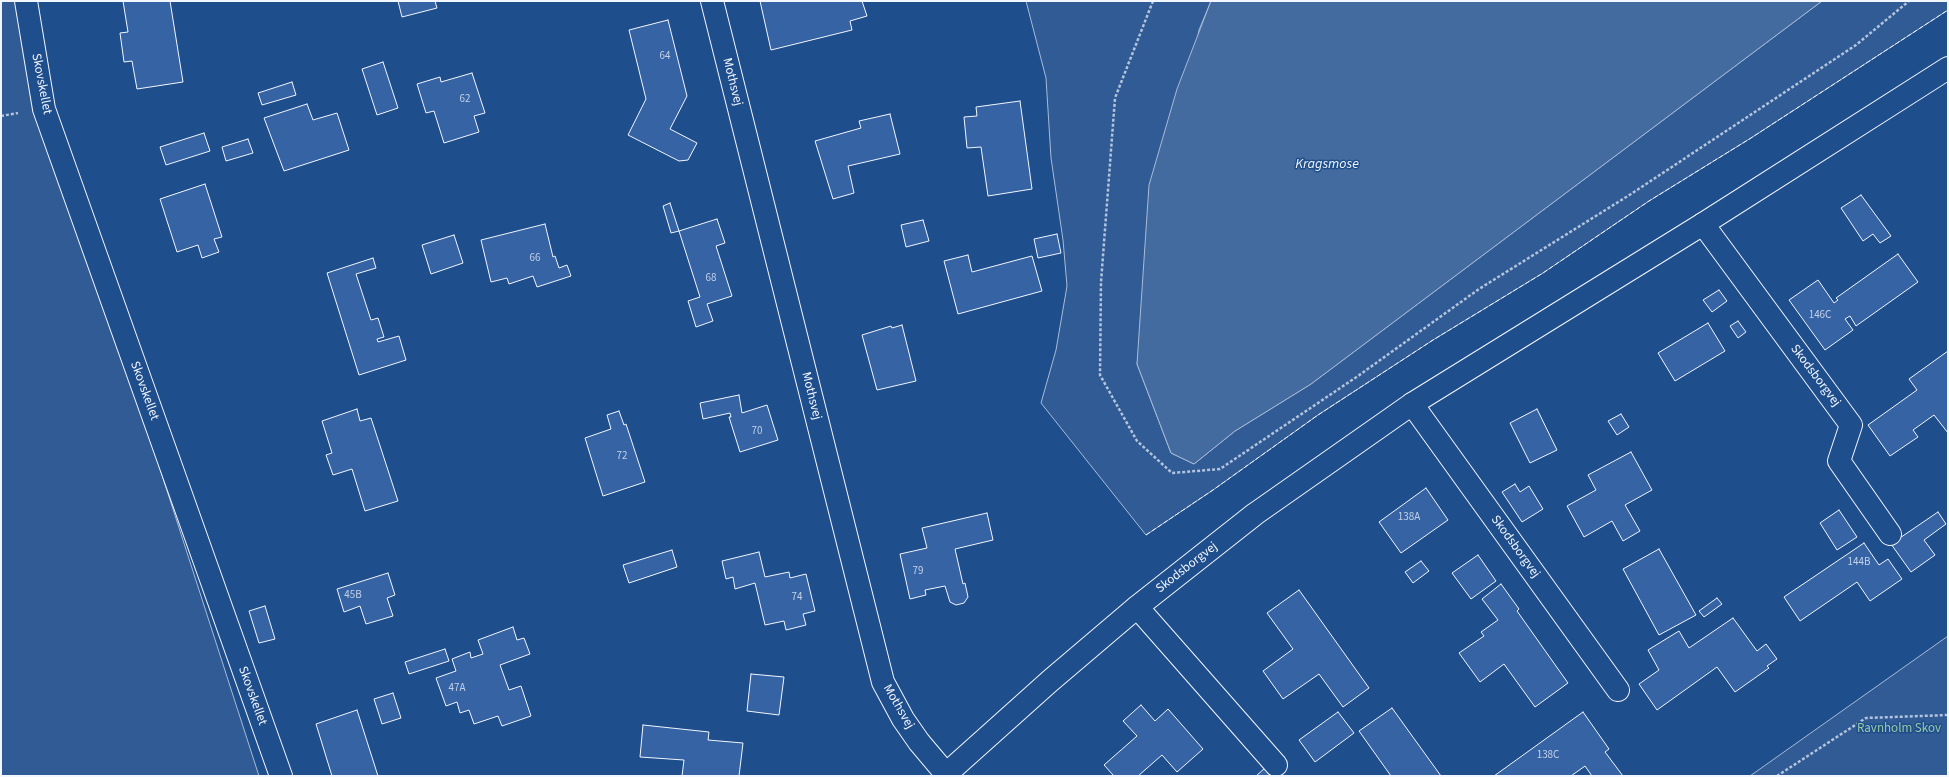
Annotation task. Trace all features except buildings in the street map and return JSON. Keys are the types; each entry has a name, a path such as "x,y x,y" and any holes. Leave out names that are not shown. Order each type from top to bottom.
{"street":[{"name":"Skovskellet","path":"26,1 44,109 280,776"},
{"name":"Mothsvej","path":"712,1 883,682 903,719 918,742 945,775"},
{"name":"Skodsborgvej","path":"945,775 1050,681 1137,607 1255,514 1412,404 1702,224 1948,68"},
{"name":"Skodsborgvej","path":"1702,224 1852,425 1839,462 1890,534"},
{"name":"Skodsborgvej","path":"1412,404 1618,690"},
{"path":"1137,607 1276,766"}],"path":[{"path":"1153,1 1115,98 1101,282 1100,375 1137,440 1172,473 1220,469 1358,376 1479,289 1637,190 1856,45 1909,1"},
{"path":"1778,776 1866,718 1948,715"}],"shaded area":[{"path":"1,1 25,1 44,109 259,776 1,776"},
{"path":"1026,1 1211,1 1199,30 1137,364 1171,453 1194,464 1235,431 1311,384 1822,1 1948,1 1948,10 1751,138 1649,201 1543,273 1433,340 1318,415 1213,490 1146,535 1041,403 1056,350 1067,286 1063,240 1051,158 1046,78"},
{"name":"Ravnholm Skov","path":"1948,636 1948,776 1750,776"}],"water":[{"name":"Kragsmose","path":"1211,1 1822,1 1311,384 1235,431 1194,464 1171,453 1137,364 1149,185 1177,89"}],"fence":[{"path":"1146,535 1213,490 1318,415 1433,340 1543,273 1649,201 1751,138 1948,10"}]}
